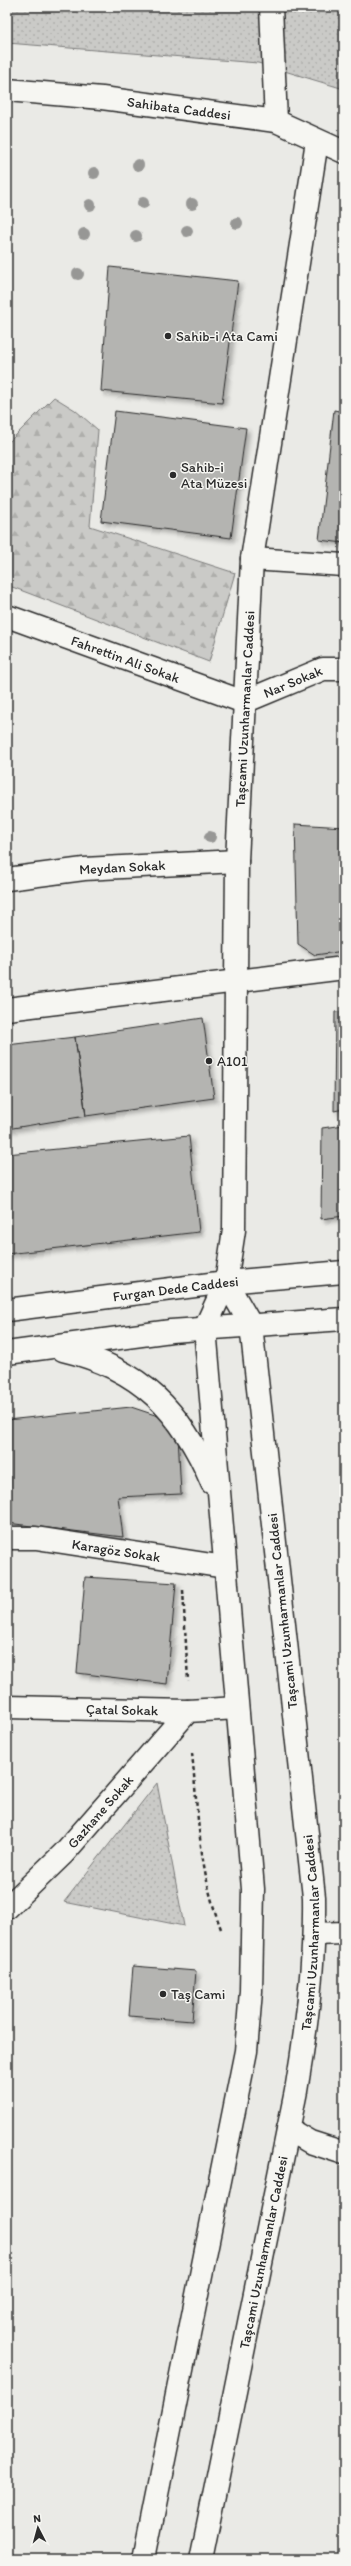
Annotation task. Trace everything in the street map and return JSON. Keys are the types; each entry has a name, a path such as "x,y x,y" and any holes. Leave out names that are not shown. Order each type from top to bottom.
{"main road":[{"path":"271,7 276,121"},
{"name":"Sahibata Caddesi","path":"7,90 102,98 276,121 344,152"},
{"name":"Taşcami Uzunharmanlar Caddesi","path":"144,2559 246,2051 251,1991 253,1889 205,1328 226,1282 234,1230 237,861 252,559 317,141"},
{"path":"252,559 344,565"},
{"name":"Fahrettin Ali Sokak","path":"7,616 244,702"},
{"name":"Nar Sokak","path":"244,702 323,669 344,669"},
{"name":"Meydan Sokak","path":"7,879 84,869 237,861"},
{"path":"7,1009 236,983 344,968"},
{"name":"Furgan Dede Caddesi","path":"7,1310 226,1282 344,1272"},
{"name":"Taşcami Uzunharmanlar Caddesi","path":"201,2559 288,2129 304,2042 315,1934 314,1897 250,1324 226,1282"},
{"path":"7,1353 205,1328 344,1319"},
{"path":"52,1347 84,1354 109,1365 131,1377 153,1394 176,1417 194,1441 220,1502"},
{"name":"Karagöz Sokak","path":"7,1538 36,1538 226,1567"},
{"name":"Çatal Sokak","path":"7,1707 188,1711 238,1708"},
{"name":"Gazhane Sokak","path":"7,1908 64,1853 188,1711"},
{"path":"315,1934 344,1934"},
{"path":"288,2129 310,2142 344,2153"}],"path":[{"path":"186,1561 183,1592 188,1657 188,1711 202,1862 212,1906 222,1931"}],"green space":[{"path":"7,7 344,7 344,89 258,63 7,43"},
{"path":"54,397 75,410 98,430 90,526 235,573 209,662 7,585 8,443"},
{"path":"157,1783 184,1926 64,1902"}],"building":[{"name":"Sahib-i Ata Cami","path":"110,267 238,281 222,403 101,391"},
{"path":"334,410 344,412 344,543 319,540"},
{"name":"Sahib-i Ata Müzesi","path":"115,411 246,428 231,538 101,521"},
{"path":"295,824 344,827 344,951 315,955 298,944"},
{"path":"344,1011 344,1109 334,1111 335,1012"},
{"path":"203,1018 214,1098 86,1116 75,1037"},
{"path":"75,1037 86,1116 7,1129 7,1045"},
{"path":"344,1125 344,1216 321,1219 322,1128"},
{"path":"189,1136 199,1232 7,1254 7,1154"},
{"path":"131,1407 158,1416 178,1435 181,1494 118,1497 123,1537 7,1523 7,1420"},
{"path":"85,1577 176,1583 167,1684 77,1673"},
{"name":"Taş Cami","path":"133,1966 196,1971 192,2021 129,2016"}],"place":[{"name":"Sahib-i Ata Cami","path":"168,336"},
{"name":"Sahib-i Ata Müzesi","path":"173,475"},
{"name":"A101","path":"209,1061"},
{"name":"Taş Cami","path":"163,1994"}]}
